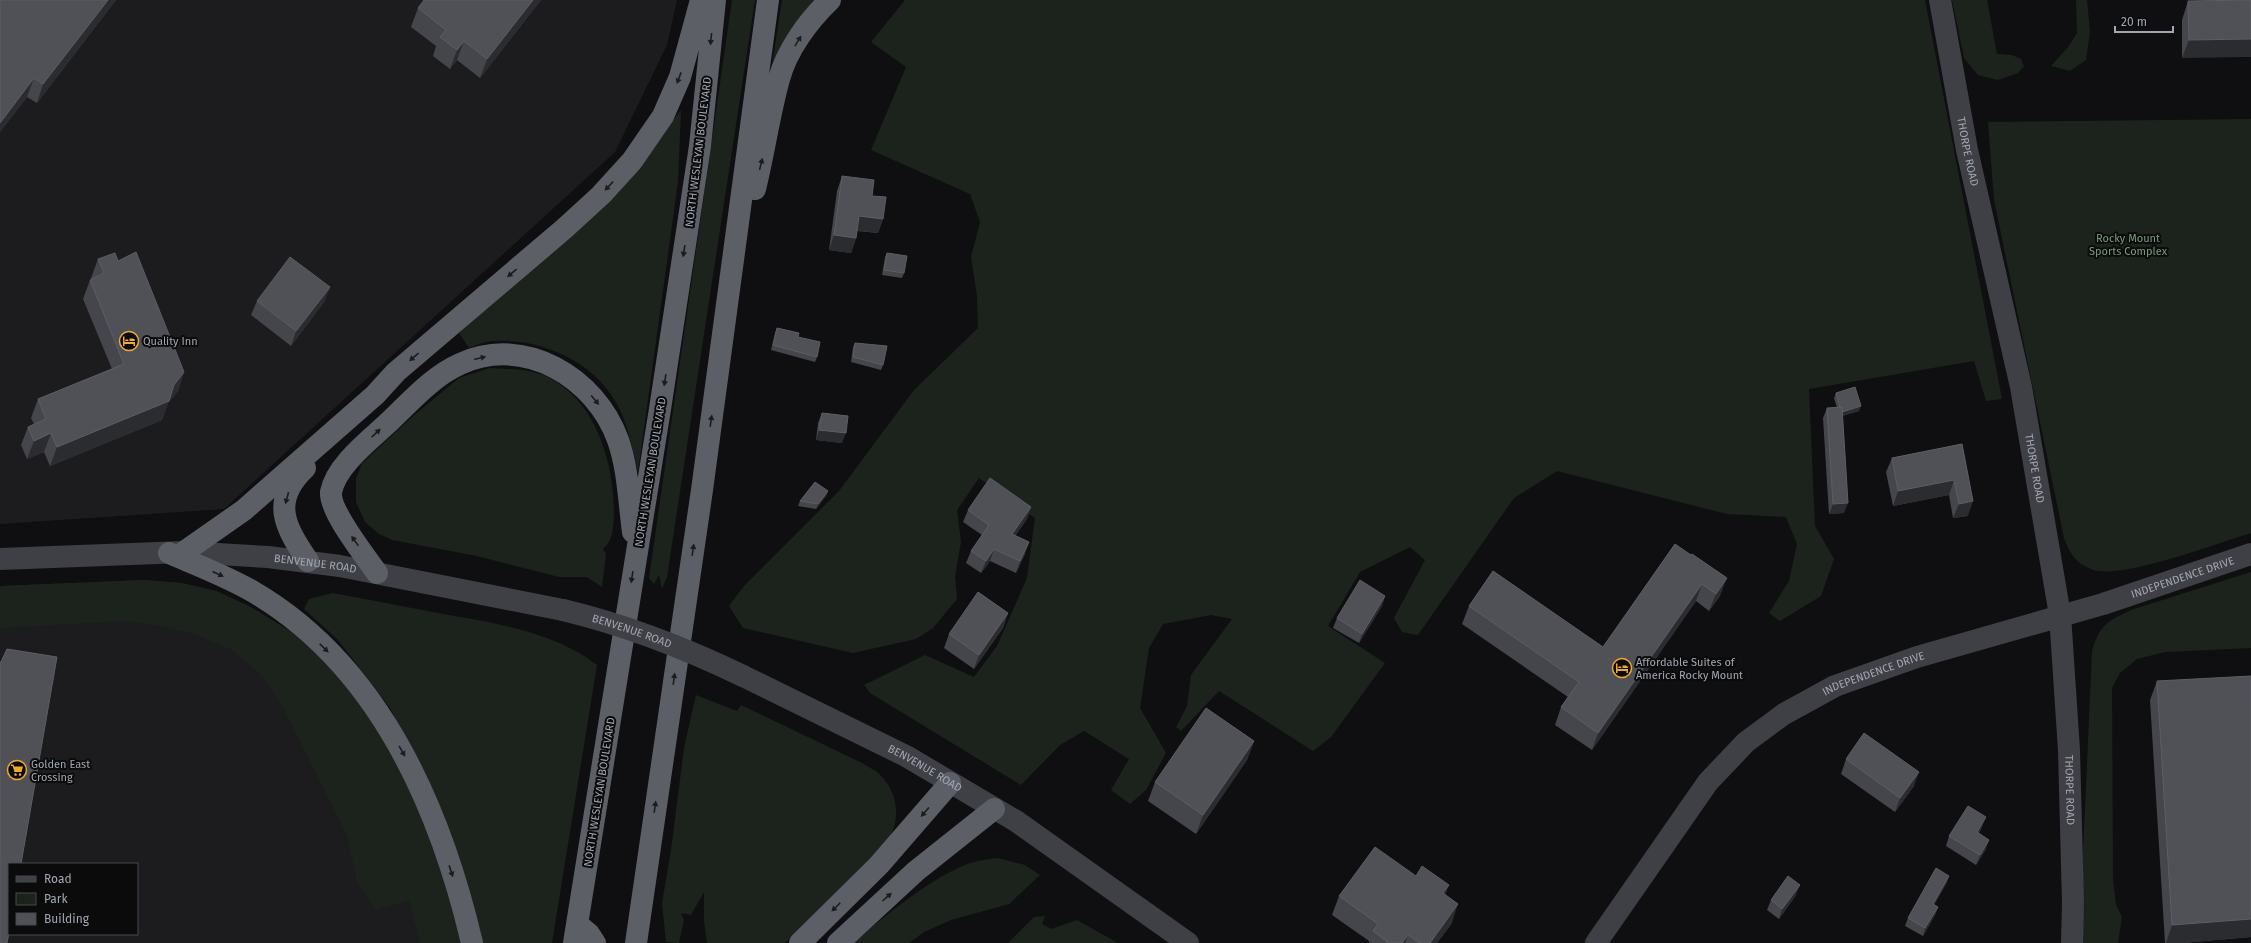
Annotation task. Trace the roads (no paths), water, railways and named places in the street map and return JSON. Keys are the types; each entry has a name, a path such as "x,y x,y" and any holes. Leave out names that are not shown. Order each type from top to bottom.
{"highway":[{"path":"308,560 290,534 284,517 286,498 295,478 345,432 396,372 570,224 601,196 632,161 663,116 680,77 701,0"},
{"name":"NORTH WESLEYAN BOULEVARD","path":"576,934 700,146 716,0"},
{"path":"636,943 702,490 768,0"},
{"path":"728,297 762,159 779,78 804,30 830,0"},
{"path":"377,573 338,516 331,493 338,476 354,455 415,397 440,376 460,364 501,354 528,357 556,366 582,384 605,412 618,440 636,554"},
{"path":"177,553 244,510 375,395"},
{"path":"177,553 252,591 284,613 307,631 350,676 390,729 409,762 437,829 472,943"},
{"path":"800,943 879,865 950,782"},
{"path":"838,943 916,871 994,808"},
{"path":"651,838 646,912 651,943"},
{"path":"576,934 589,934 595,943"}],"street":[{"name":"THORPE ROAD","path":"1940,0 1967,150 2021,387 2060,615 2069,750 2072,943"},
{"name":"BENVENUE ROAD","path":"0,559 177,553 308,560 563,610 609,621 693,652 906,756 1016,821 1188,943"},
{"name":"INDEPENDENCE DRIVE","path":"1596,943 1708,782 1746,742 1784,714 1843,684 1917,657 2060,615 2103,604 2251,554"}],"place":[{"name":"Quality Inn","path":"129,341"},
{"name":"Affordable Suites of America Rocky Mount","path":"1622,668"},
{"name":"Golden East Crossing","path":"17,770"}],"park label":[{"name":"Rocky Mount Sports Complex","path":"2128,244"}]}
